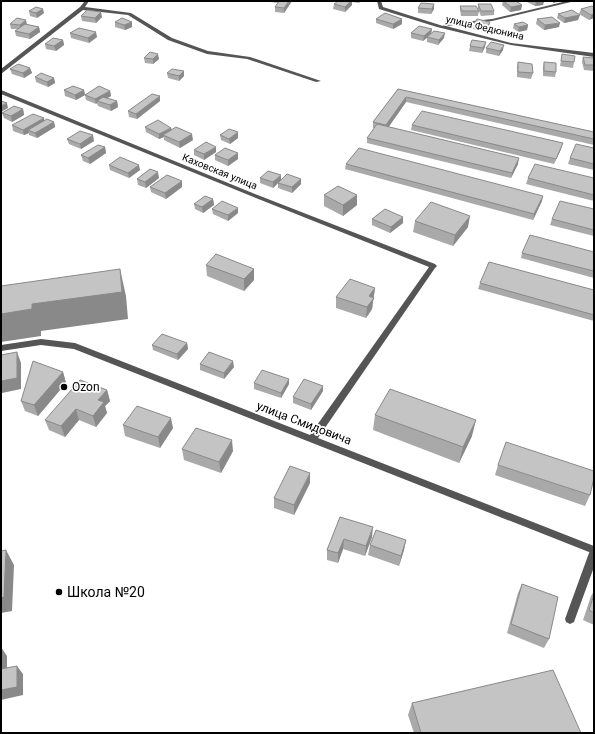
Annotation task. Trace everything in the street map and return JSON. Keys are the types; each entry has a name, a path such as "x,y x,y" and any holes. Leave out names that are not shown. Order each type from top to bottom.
{"street":[{"path":"1,72 82,8 87,1"},
{"name":"улица Федюнина","path":"379,1 381,8 439,26 511,44 594,55"},
{"path":"439,26 498,18 573,1"},
{"path":"82,8 129,14 170,39 199,50 248,58 318,81"},
{"name":"Каховская улица","path":"1,92 252,195 433,266 312,439"},
{"name":"улица Смидовича","path":"1,348 41,342 76,346 594,552"},
{"path":"570,619 594,552"}],"building":[{"path":"279,1 289,1 284,8 275,7"},
{"path":"338,1 351,1 345,7 334,4"},
{"path":"503,1 516,1 522,5 511,7"},
{"path":"421,3 434,4 432,9 418,8"},
{"path":"478,4 491,4 494,11 481,11"},
{"path":"460,6 476,6 479,11 462,11"},
{"path":"592,6 594,7 594,14 591,15 581,9"},
{"path":"36,7 43,9 36,13 29,11"},
{"path":"87,10 101,12 95,18 81,16"},
{"path":"572,10 580,15 565,18 558,14"},
{"path":"385,13 402,19 393,24 376,19"},
{"path":"552,17 560,23 545,25 537,19"},
{"path":"17,18 26,20 20,25 10,24"},
{"path":"122,18 132,22 124,25 115,22"},
{"path":"477,19 490,22 487,27 474,24"},
{"path":"523,22 528,25 519,27 514,24"},
{"path":"25,24 39,27 29,34 15,31"},
{"path":"419,26 432,29 424,36 411,33"},
{"path":"79,28 96,32 88,38 70,33"},
{"path":"434,31 445,33 439,40 427,37"},
{"path":"53,38 63,40 54,46 45,44"},
{"path":"472,40 486,42 483,48 470,46"},
{"path":"491,42 504,45 500,51 486,48"},
{"path":"150,52 158,54 153,59 144,58"},
{"path":"562,54 575,56 574,62 561,61"},
{"path":"583,57 594,58 594,65 585,65"},
{"path":"518,62 532,64 533,73 518,72"},
{"path":"544,62 556,63 556,72 544,71"},
{"path":"18,64 30,68 23,73 10,69"},
{"path":"172,69 184,71 179,76 167,73"},
{"path":"41,73 54,78 47,82 35,77"},
{"path":"73,86 84,90 75,95 64,90"},
{"path":"99,86 110,91 95,99 85,95"},
{"path":"398,89 594,132 594,139 406,97 386,125 373,122"},
{"path":"152,94 160,96 136,114 128,111"},
{"path":"103,97 117,101 110,105 97,101"},
{"path":"1,101 7,103 1,106"},
{"path":"14,106 23,109 11,116 2,113"},
{"path":"422,111 563,143 556,159 412,125"},
{"path":"33,114 44,118 23,130 12,125"},
{"path":"47,119 54,122 35,133 28,130"},
{"path":"158,120 171,128 159,134 145,127"},
{"path":"377,124 519,158 512,173 367,138"},
{"path":"176,127 192,134 179,142 163,135"},
{"path":"229,129 238,132 229,139 220,135"},
{"path":"80,131 93,135 80,144 67,139"},
{"path":"206,142 216,147 204,154 194,150"},
{"path":"576,144 594,148 594,164 570,158"},
{"path":"98,145 105,147 88,158 81,155"},
{"path":"225,148 238,153 228,160 215,155"},
{"path":"359,148 543,196 534,214 346,164"},
{"path":"120,157 139,165 128,173 109,165"},
{"path":"535,164 594,178 594,195 528,178"},
{"path":"150,169 158,172 145,182 137,179"},
{"path":"268,171 281,175 273,182 260,178"},
{"path":"287,174 301,179 292,187 278,183"},
{"path":"167,175 182,181 165,193 150,187"},
{"path":"338,186 357,195 343,205 324,195"},
{"path":"205,196 213,199 202,207 194,204"},
{"path":"222,201 238,208 228,215 212,209"},
{"path":"560,201 594,209 594,230 552,219"},
{"path":"431,202 470,216 455,235 415,221"},
{"path":"385,209 403,217 391,227 372,219"},
{"path":"530,235 594,252 594,271 522,253"},
{"path":"216,254 254,269 244,279 206,265"},
{"path":"489,262 594,290 594,315 480,283"},
{"path":"120,269 122,292 32,304 32,309 1,314 1,286"},
{"path":"350,279 375,288 369,296 374,298 367,307 336,297"},
{"path":"162,334 187,343 177,354 152,345"},
{"path":"17,352 17,378 1,381 1,355"},
{"path":"209,352 233,361 224,373 200,364"},
{"path":"33,361 63,372 34,405 21,401"},
{"path":"262,370 289,379 281,393 254,383"},
{"path":"304,379 323,386 311,404 293,397"},
{"path":"80,380 107,390 98,400 104,402 93,416 76,409 61,426 45,420"},
{"path":"390,389 476,420 463,447 375,415"},
{"path":"137,406 171,418 158,437 123,425"},
{"path":"196,428 232,440 219,462 182,449"},
{"path":"506,442 594,471 590,495 498,465"},
{"path":"290,466 310,473 294,505 274,498"},
{"path":"340,517 373,527 366,546 344,539 338,553 327,550"},
{"path":"376,530 406,540 401,556 370,545"},
{"path":"6,550 4,597 1,598 1,551"},
{"path":"522,584 558,597 549,639 511,624"},
{"path":"594,595 594,613 589,610"},
{"path":"17,666 17,687 1,690 1,669"},
{"path":"553,670 581,733 421,733 412,703"}],"place":[{"name":"Ozon","path":"64,387"},
{"name":"Школа №20","path":"59,592"}]}
